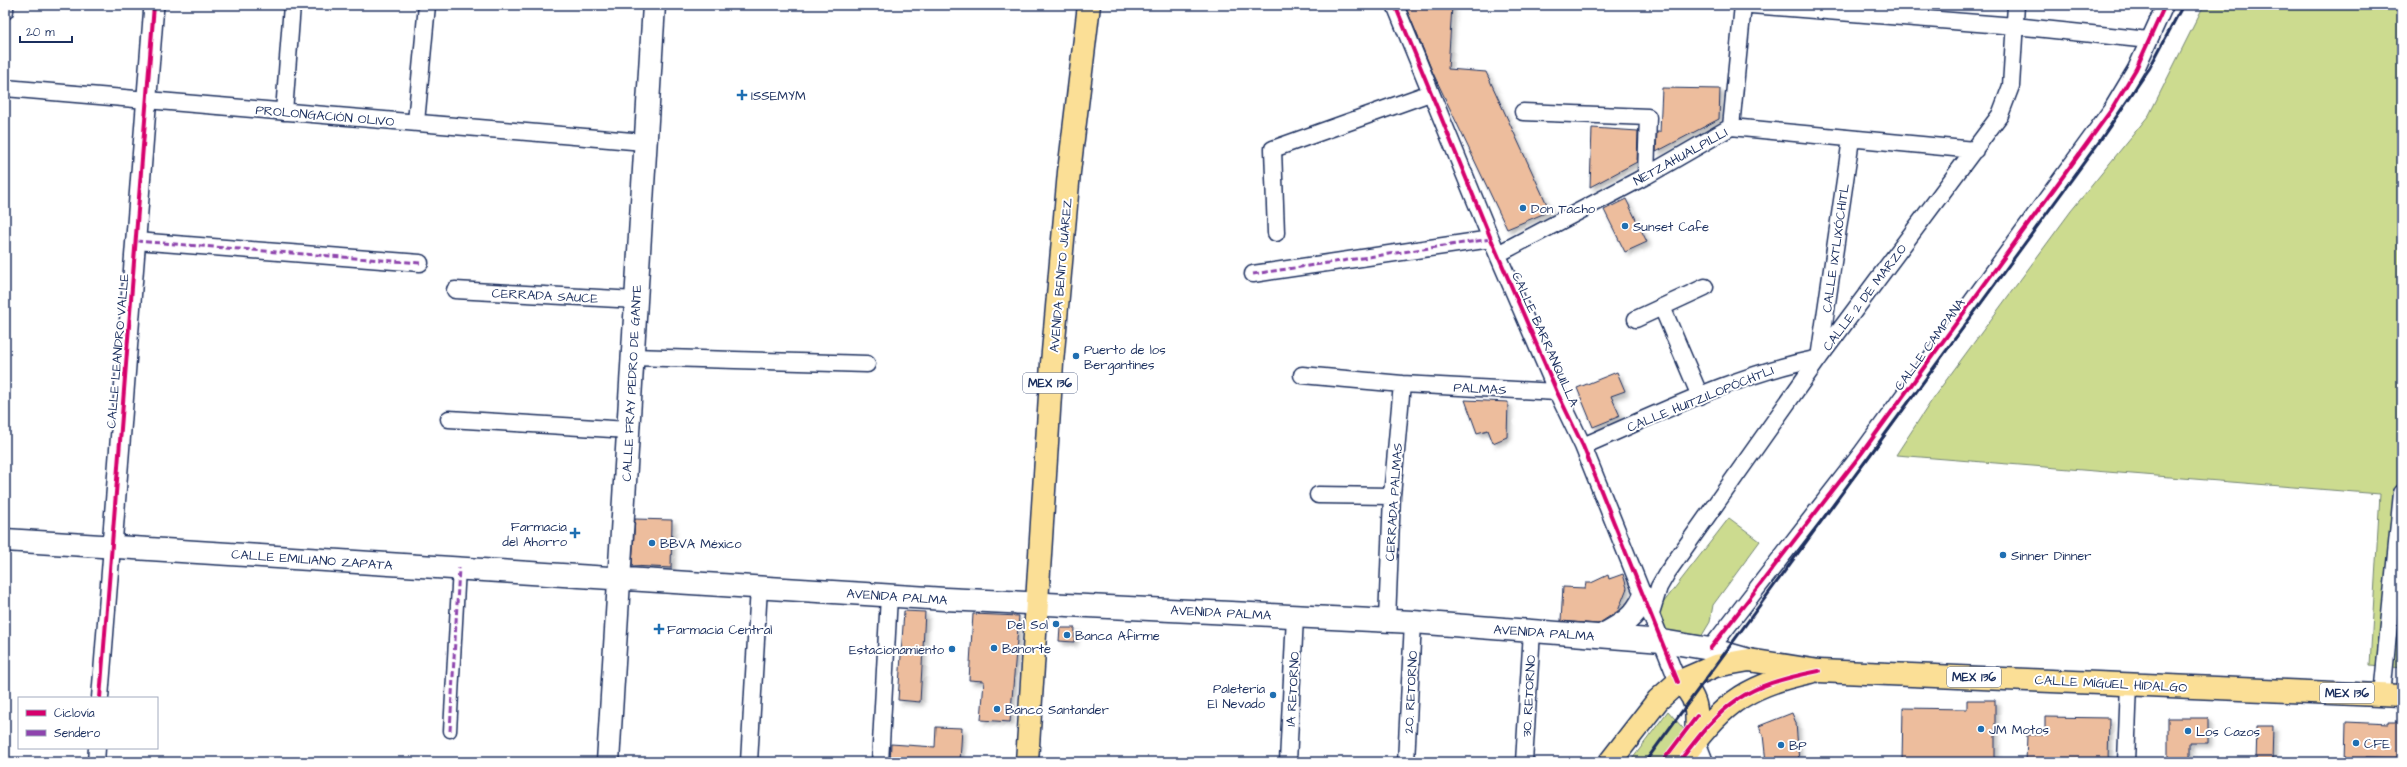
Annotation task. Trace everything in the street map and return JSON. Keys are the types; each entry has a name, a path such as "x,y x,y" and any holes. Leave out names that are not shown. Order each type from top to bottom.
{"main road":[{"name":"CALLE FRAY PEDRO DE GANTE","path":"608,762 620,579 644,142 654,5"},
{"name":"AVENIDA BENITO JUÁREZ","path":"1027,762 1052,363 1069,172 1089,5"},
{"name":"CALLE EMILIANO ZAPATA","path":"5,540 620,579"},
{"name":"AVENIDA PALMA","path":"620,579 1037,604 1387,620 1601,636 1662,641 1710,649 1749,660 1819,671"},
{"path":"1601,636 1631,618 1639,609 1647,605"},
{"name":"MEX 136","path":"1610,762 1658,700 1678,682 1715,666 1749,660"},
{"name":"CALLE MÍGUEL HIDALGO","path":"1819,671 2392,695"},
{"name":"MEX 136","path":"1678,762 1696,739 1725,707 1738,697 1761,685 1819,671"},
{"path":"1678,682 1689,691 1696,703 1696,739"}],"street":[{"path":"5,5 5,11"},
{"name":"CALLE LEANDRO VALLE","path":"100,697 154,5"},
{"path":"284,112 292,5"},
{"path":"416,122 427,5"},
{"name":"CALLE BARRANQUILLA","path":"1395,5 1491,239 1557,392 1583,446 1678,682"},
{"path":"1731,127 1742,5"},
{"path":"1751,5 2015,26 2149,40"},
{"name":"CALLE 2 DE MARZO","path":"1647,605 1667,573 1819,358 2000,115 2007,102 2011,86 2016,5"},
{"name":"CALLE CAMPANA","path":"1710,649 1861,454 2102,122 2136,69 2165,5"},
{"name":"PROLONGACIÓN OLIVO","path":"5,88 644,142"},
{"path":"1276,233 1273,149 1430,93"},
{"path":"1523,112 1648,117 1646,176"},
{"name":"NETZAHUALPILLI","path":"1498,254 1646,176 1731,127 1975,150"},
{"name":"CALLE IXTLIXÓCHITL","path":"1819,358 1851,139"},
{"path":"1253,274 1491,239"},
{"path":"136,241 420,263"},
{"path":"1636,319 1705,287"},
{"name":"CERRADA SAUCE","path":"455,290 636,300"},
{"path":"1662,307 1700,396"},
{"path":"632,357 867,364"},
{"name":"CALLE HUITZILOPÓCHTLI","path":"1583,446 1700,396 1784,365 1819,358"},
{"name":"PALMAS","path":"1302,376 1402,384 1557,392"},
{"name":"CERRADA PALMAS","path":"1387,620 1392,496 1402,384"},
{"path":"449,419 628,430"},
{"path":"2392,695 2402,493"},
{"path":"1318,495 1392,496"},
{"path":"450,731 459,568"},
{"path":"1636,577 1642,580 1651,580 1667,573"},
{"path":"749,762 759,587"},
{"path":"880,762 889,596"},
{"name":"1A RETORNO","path":"1288,762 1295,616"},
{"name":"2O. RETORNO","path":"1406,762 1413,622"},
{"name":"3O. RETORNO","path":"1524,762 1532,631"},
{"path":"2126,762 2129,684"},
{"path":"1696,739 1705,762"},
{"path":"96,762 97,749"}],"green space":[{"path":"2204,5 2402,5 2402,668 2370,665 2380,494 1896,455 1936,394 2071,211 2149,115"},
{"path":"1729,518 1760,541 1713,605 1710,622 1701,637 1668,633 1660,620 1660,607"},
{"path":"1668,711 1688,734 1666,762 1630,762"}],"building":[{"path":"1405,5 1452,5 1448,69 1486,72 1550,211 1507,229 1433,73"},
{"path":"1662,88 1720,89 1719,119 1656,152 1657,132 1660,132"},
{"path":"1592,128 1638,131 1637,162 1590,187"},
{"name":"Sunset Cafe","path":"1626,199 1647,242 1625,252 1604,210"},
{"path":"1617,372 1625,391 1611,396 1620,416 1593,427 1577,388"},
{"path":"1465,400 1508,402 1507,437 1493,443 1488,430 1477,433"},
{"name":"BBVA México","path":"635,519 672,520 671,568 632,566"},
{"path":"1623,574 1627,588 1618,611 1598,624 1561,621 1563,587 1585,588 1586,583 1591,583 1608,575 1609,579"},
{"path":"904,611 925,612 920,702 898,700"},
{"name":"Banorte","path":"973,614 1019,616 1010,722 981,720 984,681 969,680"},
{"name":"Banca Afirme","path":"1060,628 1075,628 1074,642 1059,641"},
{"path":"1967,700 1995,700 1995,759 1943,759 1943,762 1902,762 1903,708 1967,709"},
{"name":"BP","path":"1792,713 1796,723 1799,762 1766,762 1763,735 1759,726"},
{"path":"2045,717 2109,718 2108,762 2026,762 2027,735 2045,735"},
{"name":"Los Cazos","path":"2168,718 2208,718 2208,743 2190,743 2190,762 2168,762"},
{"path":"2346,722 2389,724 2389,722 2402,722 2402,758 2366,757 2365,762 2345,762"},
{"path":"2257,726 2273,726 2272,762 2256,762"},
{"path":"936,727 962,728 960,762 890,762 891,744 935,747"}],"railway":[{"path":"1645,762 2099,142 2149,69 2183,5"}],"marked path":[{"path":"1253,274 1491,239"},
{"path":"136,241 420,263"},
{"path":"450,731 459,568"}],"cycle path":[{"path":"100,697 154,5"},
{"path":"1395,5 1491,239 1557,392 1583,446 1678,682"},
{"path":"1710,649 1861,454 2112,109 2136,69 2165,5"},
{"path":"1679,762 1695,741 1723,710 1738,699 1753,690 1772,683 1819,671"},
{"path":"1662,762 1697,716"}],"place":[{"name":"ISSEMYM","path":"742,95"},
{"name":"Don Tacho","path":"1523,208"},
{"name":"Sunset Cafe","path":"1625,226"},
{"name":"Puerto de los Bergantines","path":"1076,356"},
{"name":"Farmacia del Ahorro","path":"575,533"},
{"name":"BBVA México","path":"652,543"},
{"name":"Sinner Dinner","path":"2003,555"},
{"name":"Del Sol","path":"1056,624"},
{"name":"Farmacia Central","path":"659,629"},
{"name":"Banca Afirme","path":"1067,635"},
{"name":"Banorte","path":"994,648"},
{"name":"Estacionamiento","path":"952,649"},
{"name":"Paletería El Nevado","path":"1273,695"},
{"name":"Banco Santander","path":"997,709"},
{"name":"JM Motos","path":"1981,729"},
{"name":"Los Cazos","path":"2188,731"},
{"name":"CFE","path":"2356,743"},
{"name":"BP","path":"1781,745"}]}
